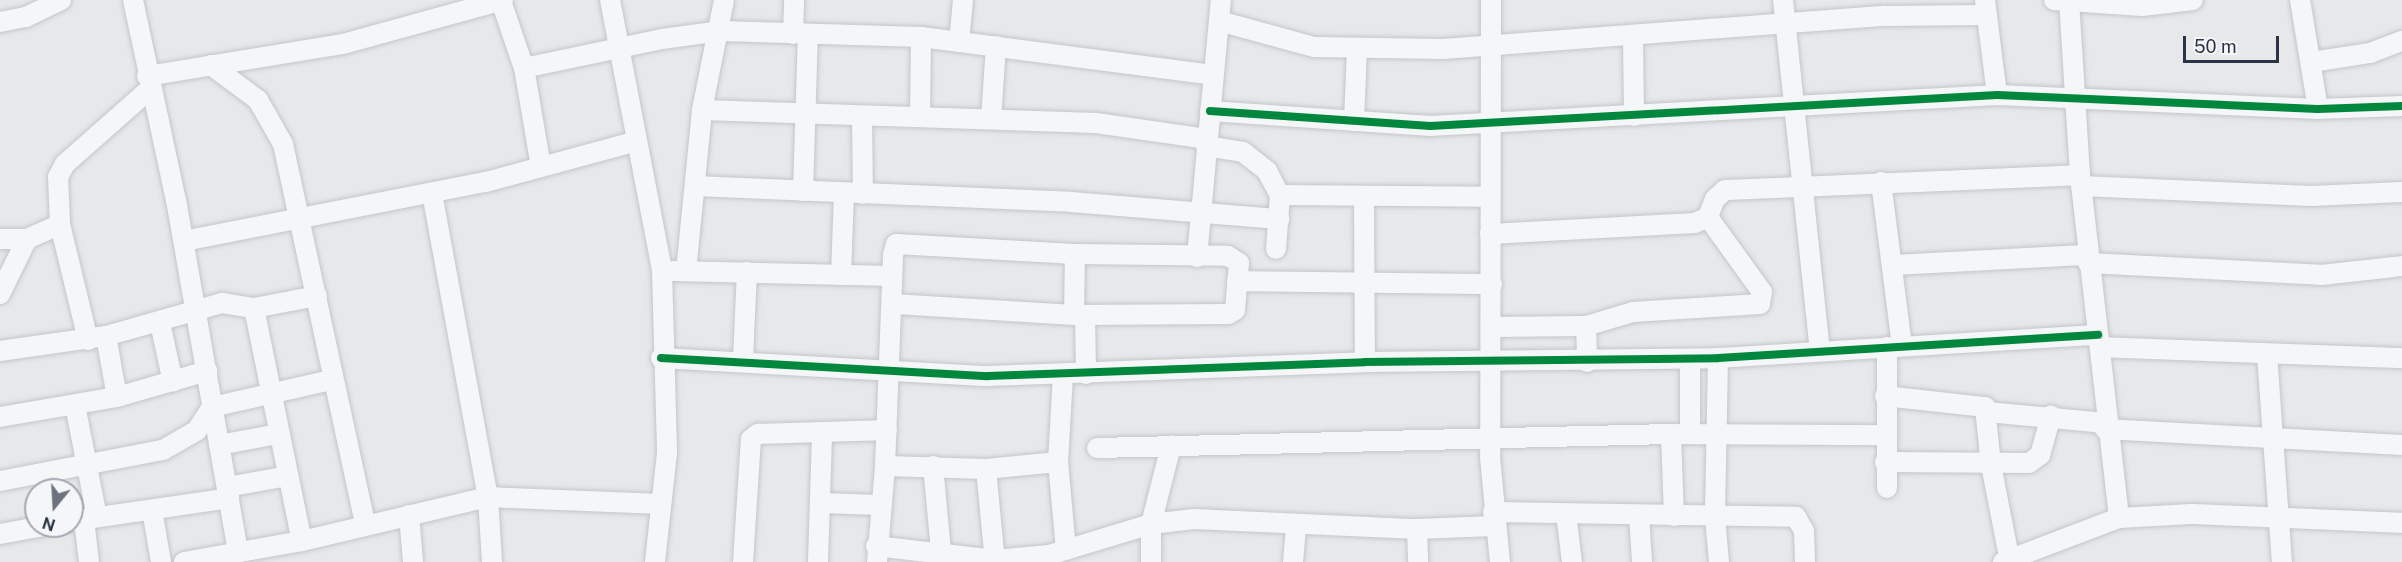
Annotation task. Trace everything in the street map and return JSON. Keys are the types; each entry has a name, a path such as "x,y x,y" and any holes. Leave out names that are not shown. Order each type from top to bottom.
{"street":[{"path":"0,22 26,18 61,0"},
{"path":"133,0 184,241 238,553"},
{"path":"117,397 60,224 61,169 149,82 211,65 343,44 502,0 524,68 541,167"},
{"path":"610,0 633,142 662,270 661,358 667,453 655,562"},
{"path":"686,271 702,110 721,32 724,0"},
{"path":"794,0 801,34 808,114 803,191"},
{"path":"959,42 963,0"},
{"path":"1197,257 1221,0"},
{"path":"1491,0 1490,440 1493,519 1500,562"},
{"path":"1783,0 1820,351"},
{"path":"2118,518 2105,426 2099,341 2080,181 2078,99 2064,1 2142,3 2193,0"},
{"path":"2300,0 2318,109"},
{"path":"1219,21 1314,47 1492,49 1634,34 1986,8 1997,95"},
{"path":"524,68 616,47 721,32 921,37 1213,75"},
{"path":"1634,34 1634,116"},
{"path":"920,117 921,37"},
{"path":"2312,62 2370,52 2402,41"},
{"path":"991,119 996,46"},
{"path":"1354,121 1357,48"},
{"path":"211,65 258,100 273,122 295,181 299,219 317,296 331,380 365,525"},
{"path":"1210,111 1354,121 1491,125 1795,105 1997,95 2318,109 2402,106"},
{"path":"702,110 1096,123 1207,142 1244,152 1267,171 1280,195 1276,249"},
{"path":"841,275 854,194 862,116"},
{"path":"184,241 432,193 633,142"},
{"path":"1490,234 1638,228 1695,223 1708,217 1715,199 1725,190 1881,182 2080,181 2311,195 2402,192"},
{"path":"1881,182 1894,265 1894,346 1885,396 1887,488"},
{"path":"695,186 1071,202 1279,219"},
{"path":"432,193 488,497 492,562"},
{"path":"1280,195 1490,197"},
{"path":"1364,196 1365,362"},
{"path":"1491,327 1586,326 1633,312 1760,303 1762,292 1708,217"},
{"path":"0,239 27,239 60,224"},
{"path":"0,294 27,239"},
{"path":"892,304 1079,315 1228,314 1235,309 1237,258 1075,255 901,243 894,248 885,466 879,505 876,554 995,561 1066,550 1151,524 1194,519 1417,529 1493,519 1566,514 1796,517 1804,531 1805,562"},
{"path":"1075,255 1086,374"},
{"path":"1894,265 2088,259 2320,276 2402,266"},
{"path":"662,270 892,276"},
{"path":"743,359 747,272"},
{"path":"1237,281 1492,284"},
{"path":"0,351 97,338 197,313 222,303 254,308 317,296"},
{"path":"254,308 278,434 302,542"},
{"path":"160,323 173,382"},
{"path":"1586,326 1587,362"},
{"path":"661,358 743,359 890,370 1086,374 1365,362 1490,360 1587,362 1690,359 1894,346 2099,341 2267,354 2402,358"},
{"path":"2267,354 2282,562"},
{"path":"1718,358 1715,517 1719,562"},
{"path":"1674,516 1680,434 1690,359"},
{"path":"0,417 117,397 207,371"},
{"path":"1063,374 1058,462 1066,550"},
{"path":"0,482 85,468 164,450 197,430 212,407 331,380"},
{"path":"1885,396 1979,404 1988,412 2051,416 2105,426 2402,445"},
{"path":"75,405 85,468 84,519 89,562"},
{"path":"1988,412 1990,465 2007,561 2118,518 2191,514 2402,523"},
{"path":"1885,462 2017,465 2040,455 2051,416"},
{"path":"743,562 751,439 758,434 822,434 887,430"},
{"path":"1097,448 1490,440 1716,432 1885,435"},
{"path":"219,445 278,434"},
{"path":"818,562 823,503 822,434"},
{"path":"1151,562 1151,524 1171,447"},
{"path":"885,466 986,469 1058,462"},
{"path":"933,466 942,559"},
{"path":"986,469 995,561"},
{"path":"84,519 152,510 288,476"},
{"path":"184,562 302,542 488,497 661,504"},
{"path":"823,503 879,505"},
{"path":"152,510 161,562"},
{"path":"1566,514 1572,562"},
{"path":"409,515 413,562"},
{"path":"1639,515 1642,562"},
{"path":"1293,562 1296,525"},
{"path":"1417,529 1418,562"},
{"path":"0,534 24,530"}],"cycle path":[{"path":"1210,111 1430,126 1997,95 2318,109 2402,106"},
{"path":"661,358 988,376 1365,362 1718,358 2098,335"}]}
